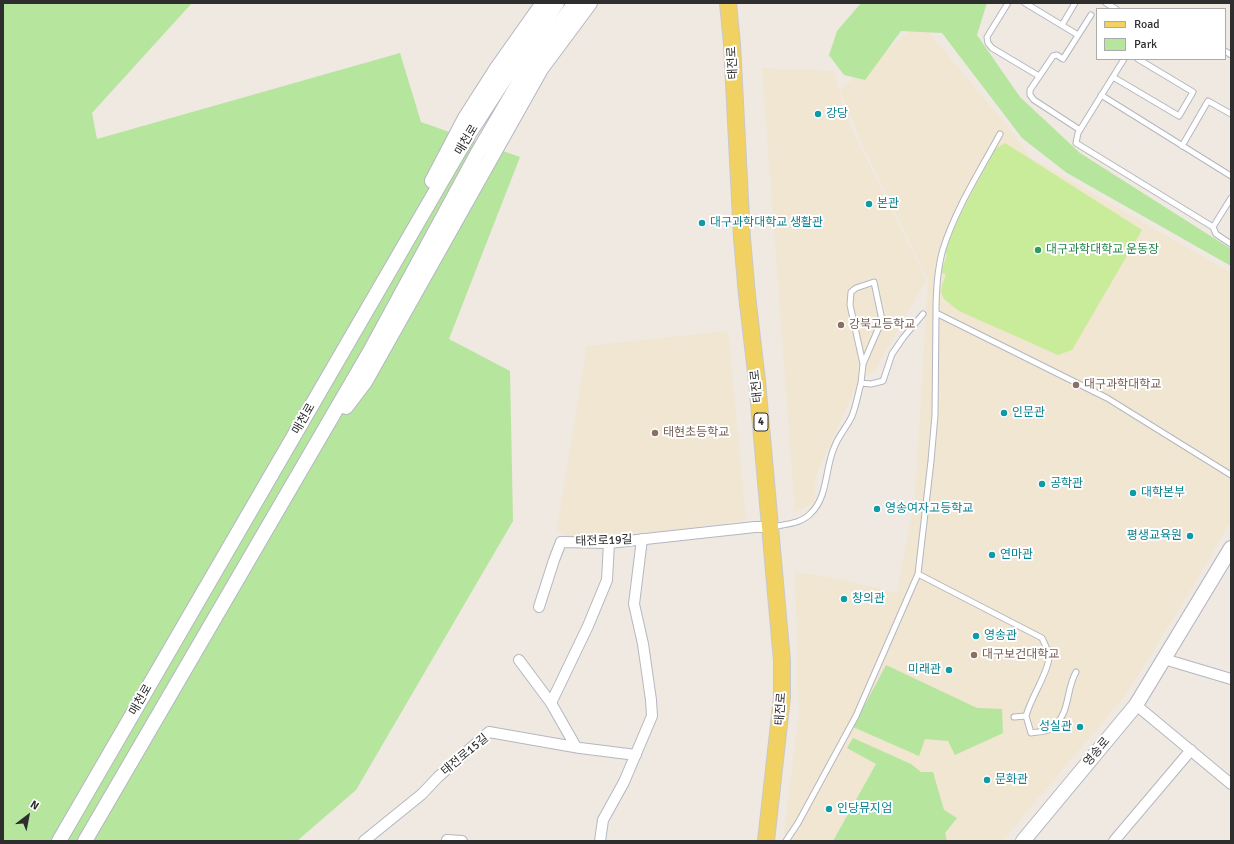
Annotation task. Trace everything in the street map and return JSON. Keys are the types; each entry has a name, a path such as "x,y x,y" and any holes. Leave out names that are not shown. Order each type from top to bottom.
{"main road":[{"path":"294,436 341,340 401,240 465,118 497,68 543,3"},
{"name":"매천로","path":"85,841 369,353 477,154 526,57 557,3"},
{"path":"526,57 574,3"},
{"path":"303,466 364,382 541,69 590,3"},
{"name":"태전로","path":"728,3 732,44 746,288 757,381 782,661 782,697 766,841"},
{"name":"매천로","path":"59,841 469,134 526,57"},
{"name":"영송로","path":"1023,841 1136,705 1231,548"}],"street":[{"name":"태전로19길","path":"540,607 561,542 609,543 755,527 771,527"},
{"name":"태전로19길","path":"636,755 652,716 643,644 634,604 642,540"},
{"path":"551,703 588,626 607,580 609,543"},
{"path":"1164,659 1231,679"},
{"path":"519,660 551,703 576,747"},
{"path":"1136,705 1231,784"},
{"name":"태전로15길","path":"364,841 422,794 438,777 489,732 576,747 636,755"},
{"path":"1114,841 1191,750"},
{"path":"600,841 604,820 636,755"},
{"path":"447,840 462,841"}],"lane":[{"path":"1008,3 987,37 988,43 992,48 1039,76"},
{"path":"1025,3 1078,35"},
{"path":"1062,25 1075,3"},
{"path":"1080,130 1034,100 1030,95 1030,90 1052,56 1057,55 1063,59 1091,14"},
{"path":"1123,60 1080,130 1076,143 1214,226 1216,234 1231,244"},
{"path":"1113,77 1179,116 1194,92 1140,60"},
{"path":"1101,96 1231,176"},
{"path":"1182,146 1208,101 1231,114"},
{"path":"786,841 798,823 856,716 918,574 935,415 936,294 938,276 943,250 956,217 1000,134"},
{"path":"1214,226 1231,198"},
{"path":"771,527 797,522 810,514 820,501 834,446 852,417 863,364 882,320 874,282 856,288 851,292 850,305 863,364"},
{"path":"936,313 1107,398 1231,475"},
{"path":"860,384 871,384 883,381 892,354 923,314"},
{"path":"918,574 1042,638 1050,658 1026,716 1031,733 1049,730 1059,721 1064,713 1071,684 1076,672"},
{"path":"1014,717 1026,716"}],"shaded area":[{"path":"920,22 1012,132 1030,157 1231,273 1231,520 1195,583 1127,693 1002,841 783,841 799,713 795,572 835,578 897,593 915,498 928,280 864,148 840,90"},
{"name":"강북고등학교","path":"762,68 834,71 846,117 926,280 875,370 858,383 816,475 814,503 795,512"},
{"name":"태현초등학교","path":"728,331 746,520 668,531 569,537 557,530 587,346"}],"green space":[{"path":"3,3 192,3 92,113 97,139 400,53 421,122 520,157 449,339 510,371 513,521 356,790 297,841 3,841"},
{"path":"861,3 987,3 977,35 1020,97 1080,153 1231,249 1231,266 1067,173 1022,138 942,33 901,31 865,80 844,75 829,55 837,31"},
{"name":"대구과학대학교 운동장","path":"1005,143 1142,230 1072,350 1058,355 959,311 944,299 941,292 946,275 941,272 947,255 945,252 957,221 995,149"},
{"path":"886,665 977,708 1002,709 1003,733 955,755 948,741 925,739 919,756 853,727"},
{"path":"853,738 911,764 921,772 933,772 944,810 957,818 945,833 947,841 833,841 876,764 847,748"}],"place":[{"name":"강당","path":"818,114"},
{"name":"본관","path":"869,204"},
{"name":"대구과학대학교 생활관","path":"702,223"},
{"name":"대구과학대학교 운동장","path":"1038,250"},
{"name":"강북고등학교","path":"841,325"},
{"name":"대구과학대학교","path":"1076,385"},
{"name":"인문관","path":"1004,413"},
{"name":"태현초등학교","path":"655,433"},
{"name":"공학관","path":"1042,484"},
{"name":"대학본부","path":"1133,493"},
{"name":"영송여자고등학교","path":"877,509"},
{"name":"평생교육원","path":"1190,536"},
{"name":"연마관","path":"992,555"},
{"name":"창의관","path":"844,599"},
{"name":"영송관","path":"976,636"},
{"name":"대구보건대학교","path":"974,655"},
{"name":"미래관","path":"949,670"},
{"name":"성실관","path":"1080,727"},
{"name":"문화관","path":"987,780"},
{"name":"인당뮤지엄","path":"829,809"}]}
